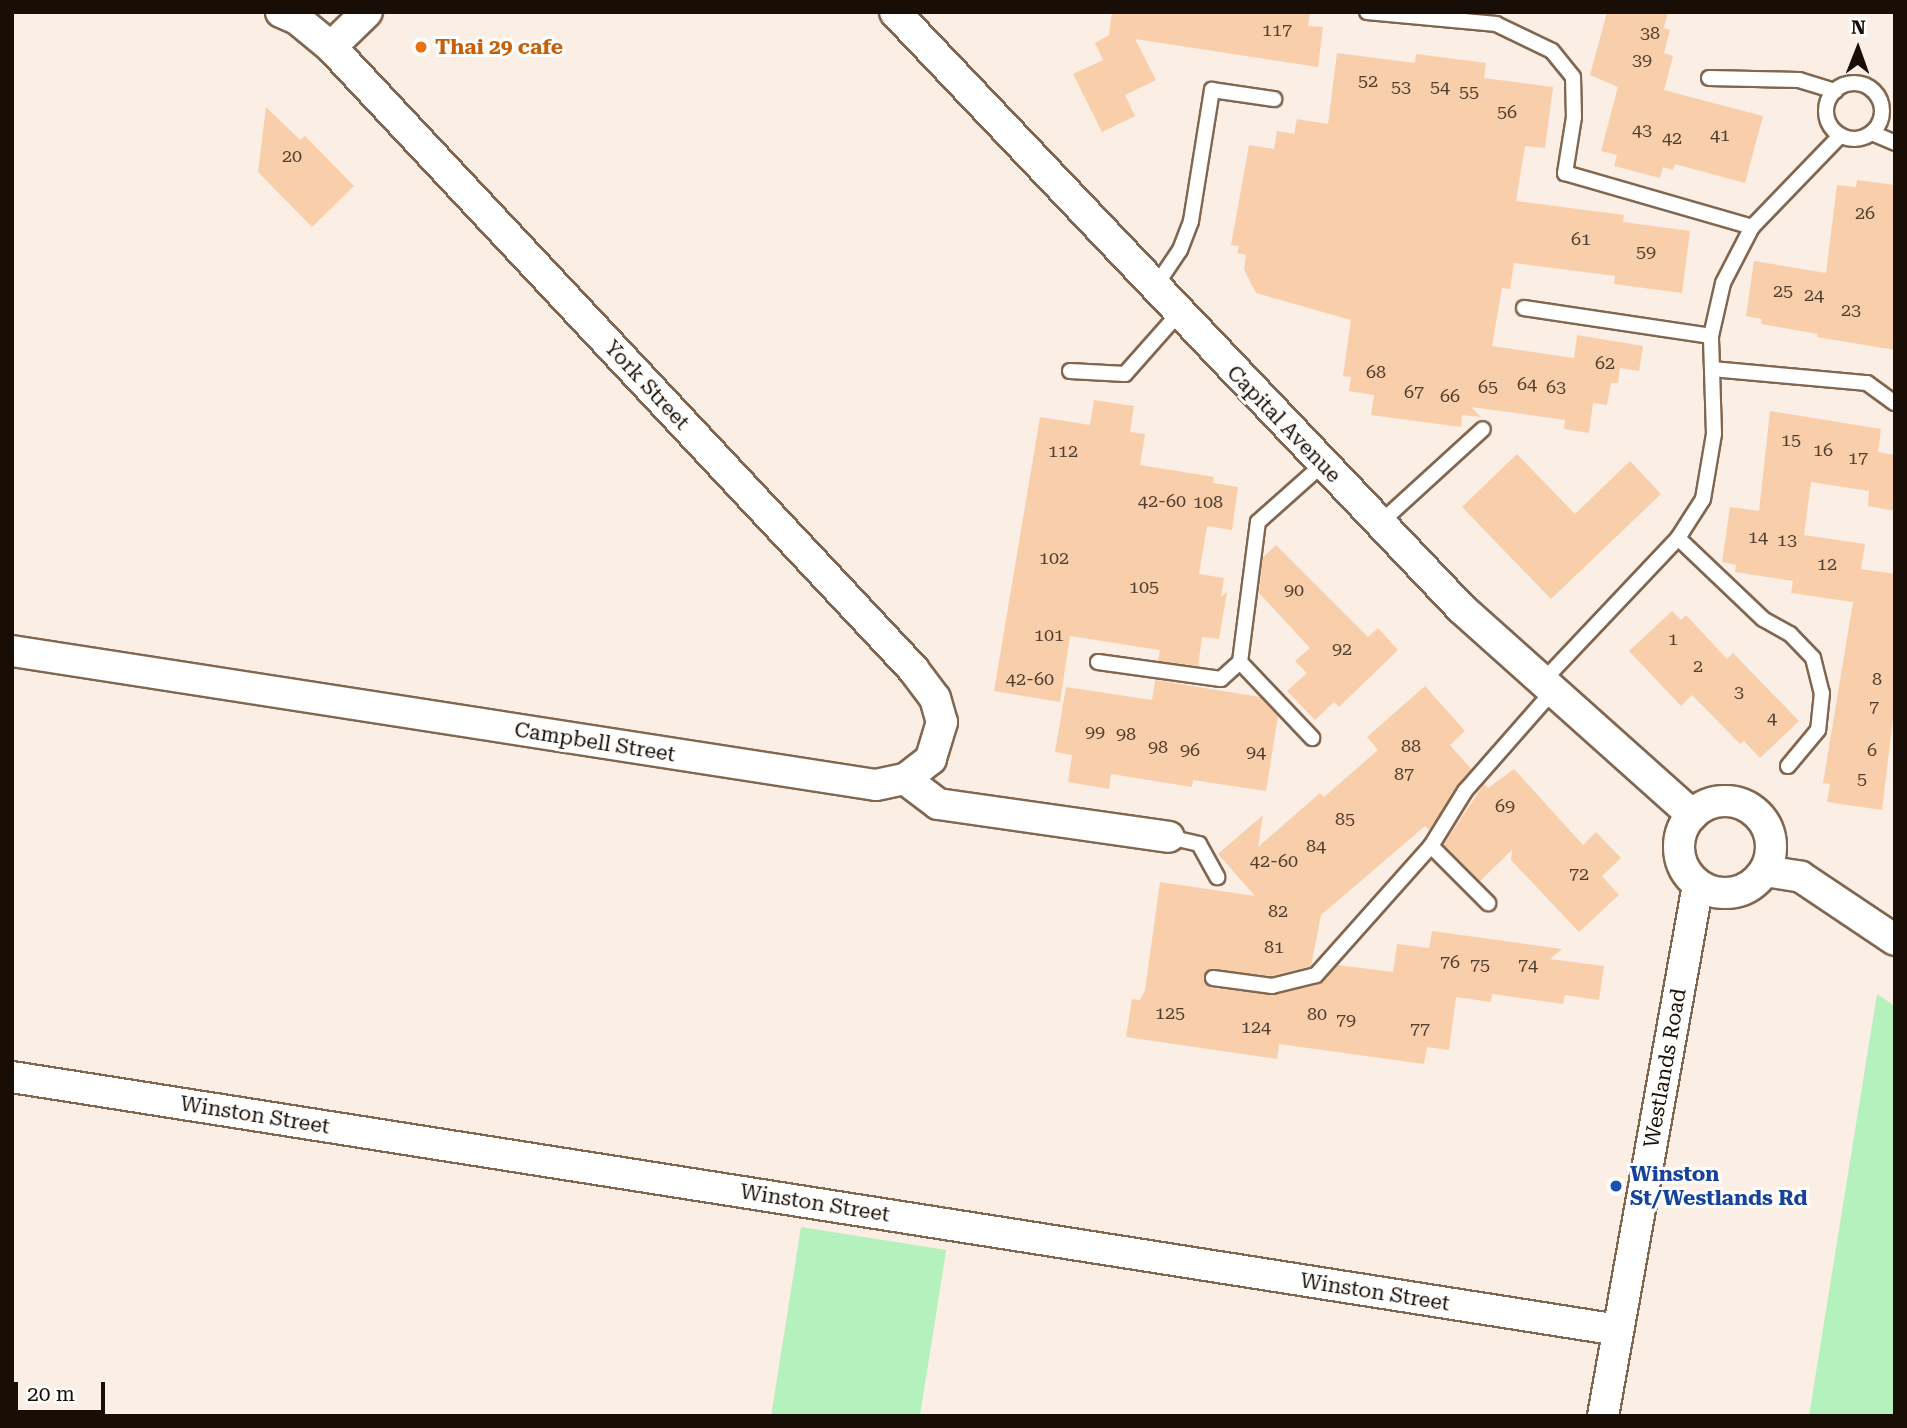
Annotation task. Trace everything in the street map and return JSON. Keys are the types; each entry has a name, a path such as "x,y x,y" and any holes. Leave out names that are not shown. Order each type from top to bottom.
{"street":[{"name":"York Street","path":"281,12 297,19 331,47 913,669 935,698 942,722 931,759 905,779"},
{"path":"331,47 367,12"},
{"name":"Capital Avenue","path":"895,12 1153,289 1380,523 1547,687 1692,816"},
{"name":"Campbell Street","path":"12,651 876,785 905,779"},
{"path":"905,779 938,804 1169,837"},
{"path":"1720,801 1751,809 1770,834 1772,850 1765,871 1741,891 1725,894 1698,885 1684,866 1679,842 1692,816 1720,801"},
{"path":"1765,871 1801,877 1895,940"},
{"name":"Westlands Road","path":"1603,1416 1698,885"},
{"name":"Winston Street","path":"12,1077 1618,1330"}],"lane":[{"path":"1367,12 1496,24 1552,51 1573,77 1574,117 1564,173 1752,227"},
{"path":"1709,78 1798,80 1835,91 1854,83 1877,94 1882,116 1872,133 1854,140 1840,136 1826,118 1835,91"},
{"path":"1153,289 1180,250 1191,221 1212,90 1274,99"},
{"path":"1872,133 1895,143"},
{"path":"1213,978 1272,986 1316,975 1432,846 1465,791 1547,687 1678,538 1703,499 1714,434 1711,336 1723,284 1752,227 1840,136"},
{"path":"1524,308 1711,336"},
{"path":"1070,371 1125,374 1178,314"},
{"path":"1712,369 1867,383 1895,403"},
{"path":"1380,523 1483,429"},
{"path":"1098,662 1221,679 1240,663 1258,522 1323,464"},
{"path":"1678,538 1763,619 1790,634 1813,658 1822,693 1818,730 1788,766"},
{"path":"1240,663 1312,737"},
{"path":"1169,837 1199,845 1217,877"},
{"path":"1432,846 1488,903"}],"green space":[{"path":"1877,994 1895,1006 1895,1416 1809,1416"},
{"path":"801,1227 946,1250 920,1416 771,1416"}],"building":[{"path":"1112,12 1310,12 1308,26 1323,27 1318,67 1135,39 1156,80 1125,95 1135,116 1102,132 1073,74 1103,60 1095,43 1109,35"},
{"path":"1607,12 1668,12 1664,28 1670,30 1664,53 1673,56 1664,90 1763,116 1745,183 1675,164 1673,170 1663,167 1660,178 1614,166 1617,155 1601,151 1618,87 1590,75"},
{"path":"1337,53 1415,63 1416,54 1486,63 1484,78 1553,87 1545,148 1525,146 1516,201 1624,215 1623,222 1690,231 1682,293 1614,284 1615,276 1514,263 1510,289 1502,288 1492,346 1574,358 1577,335 1643,346 1639,371 1620,368 1618,383 1611,383 1607,405 1593,403 1589,433 1564,429 1565,420 1471,407 1481,417 1462,415 1461,427 1371,415 1374,395 1349,391 1351,377 1343,376 1351,320 1256,293 1244,270 1246,255 1237,253 1239,246 1231,245 1249,145 1274,149 1277,131 1294,134 1297,119 1328,124"},
{"path":"266,107 300,140 305,136 354,186 312,227 258,172"},
{"path":"1857,180 1895,185 1895,350 1817,337 1818,334 1761,324 1762,319 1746,316 1754,261 1826,273 1837,185 1856,187"},
{"path":"1094,400 1134,406 1130,432 1145,434 1140,465 1214,477 1213,483 1238,487 1232,530 1207,526 1199,574 1224,578 1221,597 1227,592 1219,639 1202,637 1198,666 1158,661 1160,650 1070,636 1060,702 994,691 1040,417 1090,425"},
{"path":"1770,411 1881,429 1878,452 1895,455 1895,511 1868,506 1869,491 1811,482 1804,535 1865,544 1861,569 1895,574 1895,703 1882,810 1827,802 1830,784 1823,783 1853,602 1791,593 1793,581 1735,572 1736,565 1722,562 1730,507 1759,511"},
{"path":"1517,454 1575,514 1630,461 1661,494 1551,599 1462,507"},
{"path":"1276,545 1368,637 1378,628 1398,650 1339,707 1334,702 1315,720 1287,691 1307,673 1295,661 1310,648 1259,593 1263,557"},
{"path":"1672,611 1681,620 1686,615 1727,659 1733,653 1799,721 1760,758 1744,741 1740,744 1692,695 1681,706 1629,651"},
{"path":"1155,680 1260,697 1278,716 1266,791 1193,780 1192,787 1111,774 1109,789 1068,782 1072,755 1055,752 1066,687 1152,700"},
{"path":"1425,686 1465,731 1450,745 1471,769 1429,830 1425,826 1321,915 1311,966 1271,976 1210,969 1204,982 1212,988 1274,995 1319,984 1338,965 1393,972 1397,944 1429,948 1432,931 1562,949 1550,959 1604,966 1599,1000 1565,995 1563,1004 1492,994 1491,1002 1456,997 1449,1050 1427,1047 1424,1064 1279,1044 1277,1059 1126,1037 1132,999 1140,1000 1145,990 1160,882 1255,896 1218,854 1263,815 1258,847 1320,793 1324,797 1378,750 1367,737"},
{"path":"1514,769 1583,845 1596,832 1621,858 1602,876 1619,895 1579,932 1511,860 1512,850 1480,881 1443,845 1484,784 1488,788"}],"place":[{"name":"Thai 29 cafe","path":"421,47"},
{"name":"Winston St/Westlands Rd","path":"1616,1186"}]}
